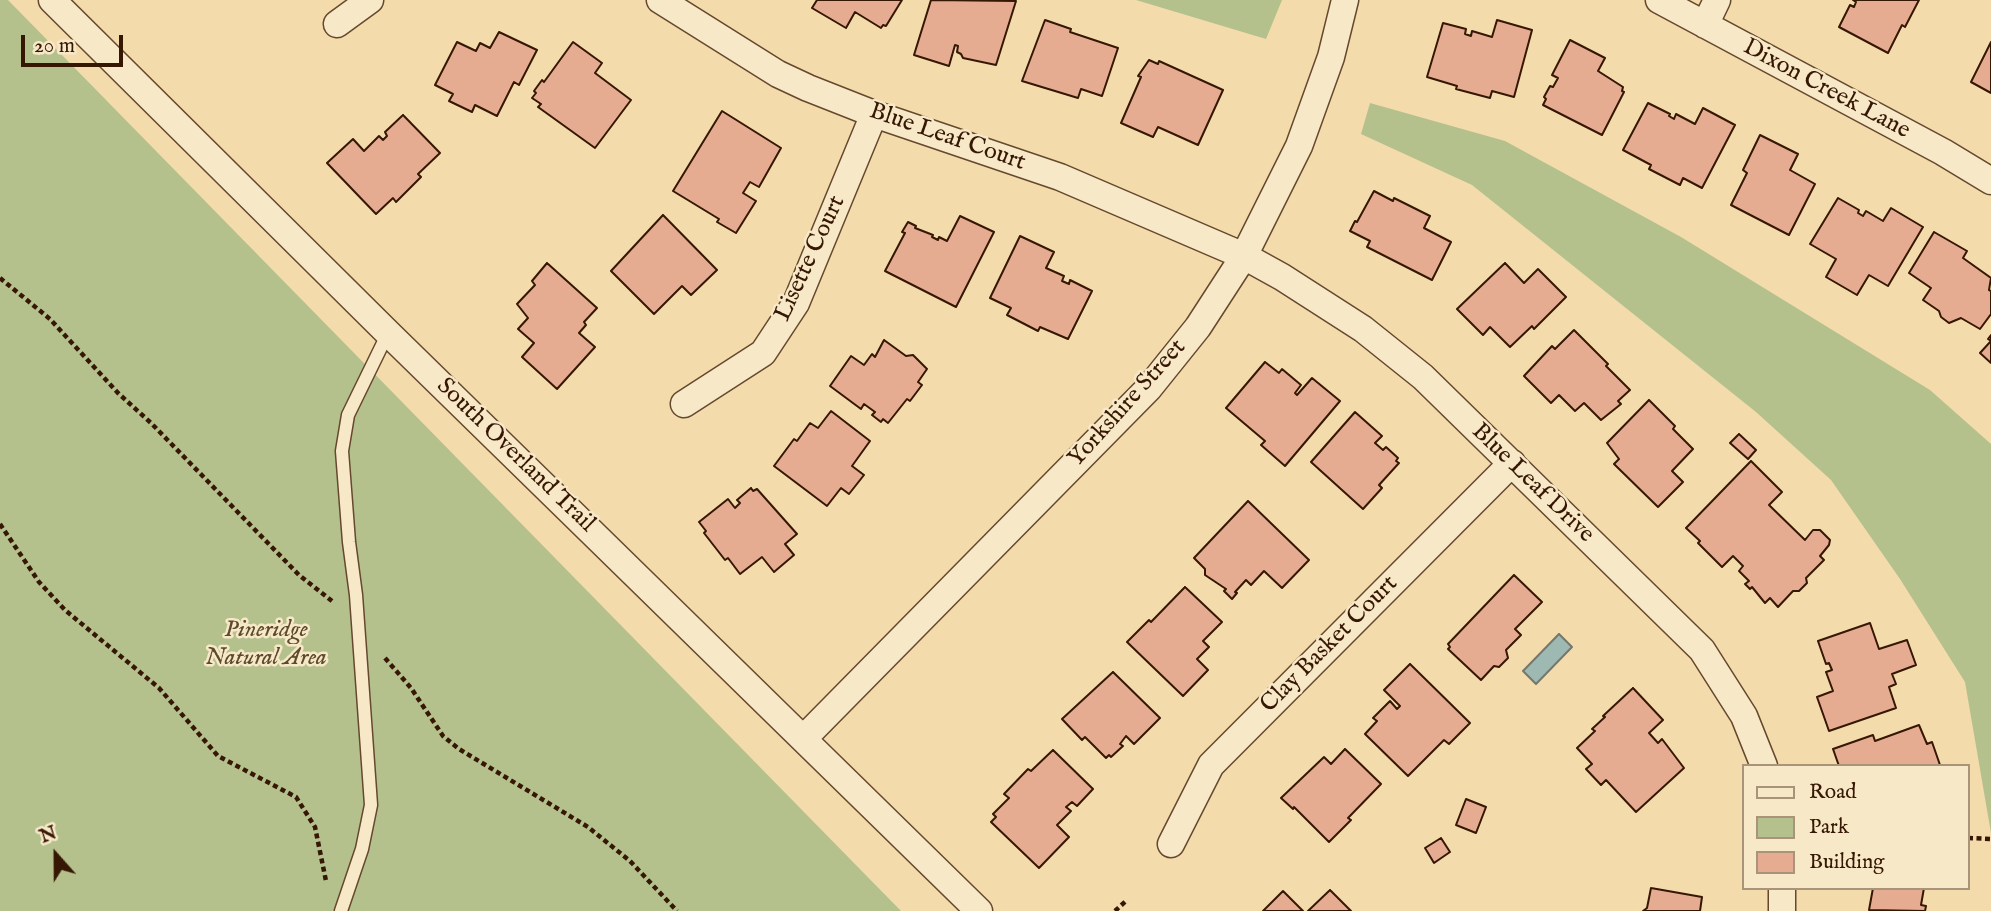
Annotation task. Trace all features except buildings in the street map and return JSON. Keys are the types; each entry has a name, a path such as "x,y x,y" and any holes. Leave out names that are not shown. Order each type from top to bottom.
{"street":[{"name":"South Overland Trail","path":"52,0 979,911"},
{"path":"337,24 370,0"},
{"name":"Blue Leaf Court","path":"660,0 778,74 874,114 1060,177 1244,256"},
{"name":"Yorkshire Street","path":"804,738 1149,388 1198,327 1244,256 1299,146 1331,57 1345,0"},
{"name":"Dixon Creek Lane","path":"1659,0 1944,152 1991,181"},
{"path":"1705,25 1717,0"},
{"name":"Lisette Court","path":"684,404 763,353 796,303 874,114"},
{"name":"Blue Leaf Drive","path":"1244,256 1363,329 1423,377 1512,463 1702,650 1744,716 1763,764"},
{"name":"Clay Basket Court","path":"1171,844 1210,765 1512,463"},
{"path":"1782,890 1782,911"}],"lane":[{"path":"341,911 362,849 371,806 358,621 342,451 348,415 388,333"}],"path":[{"path":"0,278 50,319 118,393 151,423 299,575 358,621 371,643 411,688 443,736 459,749 587,827 630,861 677,911"},
{"path":"0,524 39,582 56,601 116,655 159,688 218,756 296,797 315,827 327,886"},
{"path":"1970,838 1991,839"},
{"path":"1115,911 1127,900"}],"green space":[{"name":"Pineridge Natural Area","path":"0,0 8,0 901,911 0,911"},
{"path":"1136,0 1282,0 1266,39"},
{"path":"1370,103 1505,141 1681,237 1930,390 1991,444 1991,833 1965,682 1900,579 1831,480 1756,412 1472,185 1361,134"}],"water":[{"path":"1559,634 1572,647 1536,684 1523,671"}]}
